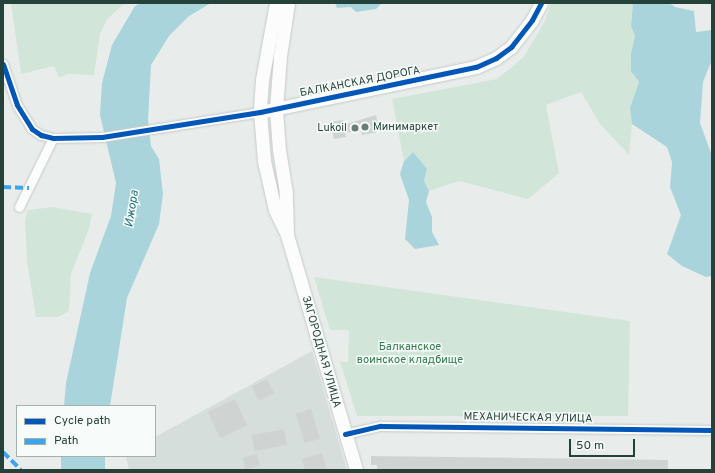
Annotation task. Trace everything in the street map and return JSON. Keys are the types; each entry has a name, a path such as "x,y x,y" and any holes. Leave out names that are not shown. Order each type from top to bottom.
{"main road":[{"name":"ЗАГОРОДНАЯ УЛИЦА","path":"276,3 264,56 260,112 264,161 269,191 275,210 287,235 356,470"},
{"name":"ЗАГОРОДНАЯ УЛИЦА","path":"287,235 286,193 279,150 276,109 280,56 288,3"},
{"name":"БАЛКАНСКАЯ ДОРОГА","path":"260,112 476,67 496,58 511,47 532,20 541,3"}],"street":[{"path":"3,64 17,105 32,129 41,135 53,138 19,207"},
{"name":"БАЛКАНСКАЯ ДОРОГА","path":"53,138 102,137 260,112"},
{"name":"МЕХАНИЧЕСКАЯ УЛИЦА","path":"345,434 381,426 712,430"}],"shaded area":[{"path":"312,351 347,470 129,470 126,457 156,457 156,436"}],"green space":[{"path":"11,3 125,3 107,19 100,34 94,75 68,74 59,78 54,66 21,74"},
{"path":"551,3 633,3 631,26 635,36 631,53 631,71 639,82 630,108 632,124 629,155 600,124 581,92 546,105 559,173 528,199 459,181 429,191 424,181 427,169 413,152 404,161 392,99 497,79 523,58 544,23"},
{"path":"53,207 92,214 89,229 71,274 69,311 58,317 36,317 27,261 25,221 28,210"},
{"name":"Балканское воинское кладбище","path":"314,277 630,321 628,416 357,416 340,362 348,362 349,330 330,330"}],"water":[{"name":"Ижора","path":"141,3 211,3 189,16 169,36 151,65 148,120 151,146 159,159 163,194 159,224 127,298 110,405 64,405 66,383 90,273 111,216 116,183 100,115 102,83 112,45 135,6"},
{"path":"335,3 382,3 376,9 356,12 351,7 337,8"},
{"path":"633,3 669,3 675,7 694,11 696,32 712,30 712,60 703,82 700,123 712,156 712,276 706,277 682,266 667,254 681,215 670,187 672,162 667,147 632,124 630,108 639,82 631,71 631,53 635,36 631,26"},
{"path":"413,152 427,169 424,181 429,191 426,202 432,217 432,232 439,245 415,249 405,239 409,200 400,174 404,161"},
{"path":"61,457 105,457 105,470 61,470"}],"building":[{"name":"Lukoil","path":"376,115 379,132 362,135 361,130 345,133 346,137 334,139 330,122 343,120 343,125"},
{"path":"267,379 274,393 259,401 252,387"},
{"path":"235,399 247,425 220,438 208,412"},
{"path":"311,409 320,439 305,443 296,414"},
{"path":"284,429 287,445 255,451 252,435"},
{"path":"322,453 327,470 305,470 302,459"},
{"path":"257,454 260,466 245,469 242,458"},
{"path":"371,456 668,460 668,470 377,470 377,465 371,465"}],"marked path":[{"path":"3,187 29,188"},
{"path":"3,452 21,470"}],"cycle path":[{"path":"3,64 17,105 32,129 41,135 53,138 102,137 260,112 476,67 496,58 511,47 532,20 541,3"},
{"path":"345,434 381,426 712,430"}],"place":[{"name":"Минимаркет","path":"365,127"},
{"name":"Lukoil","path":"355,128"}]}
